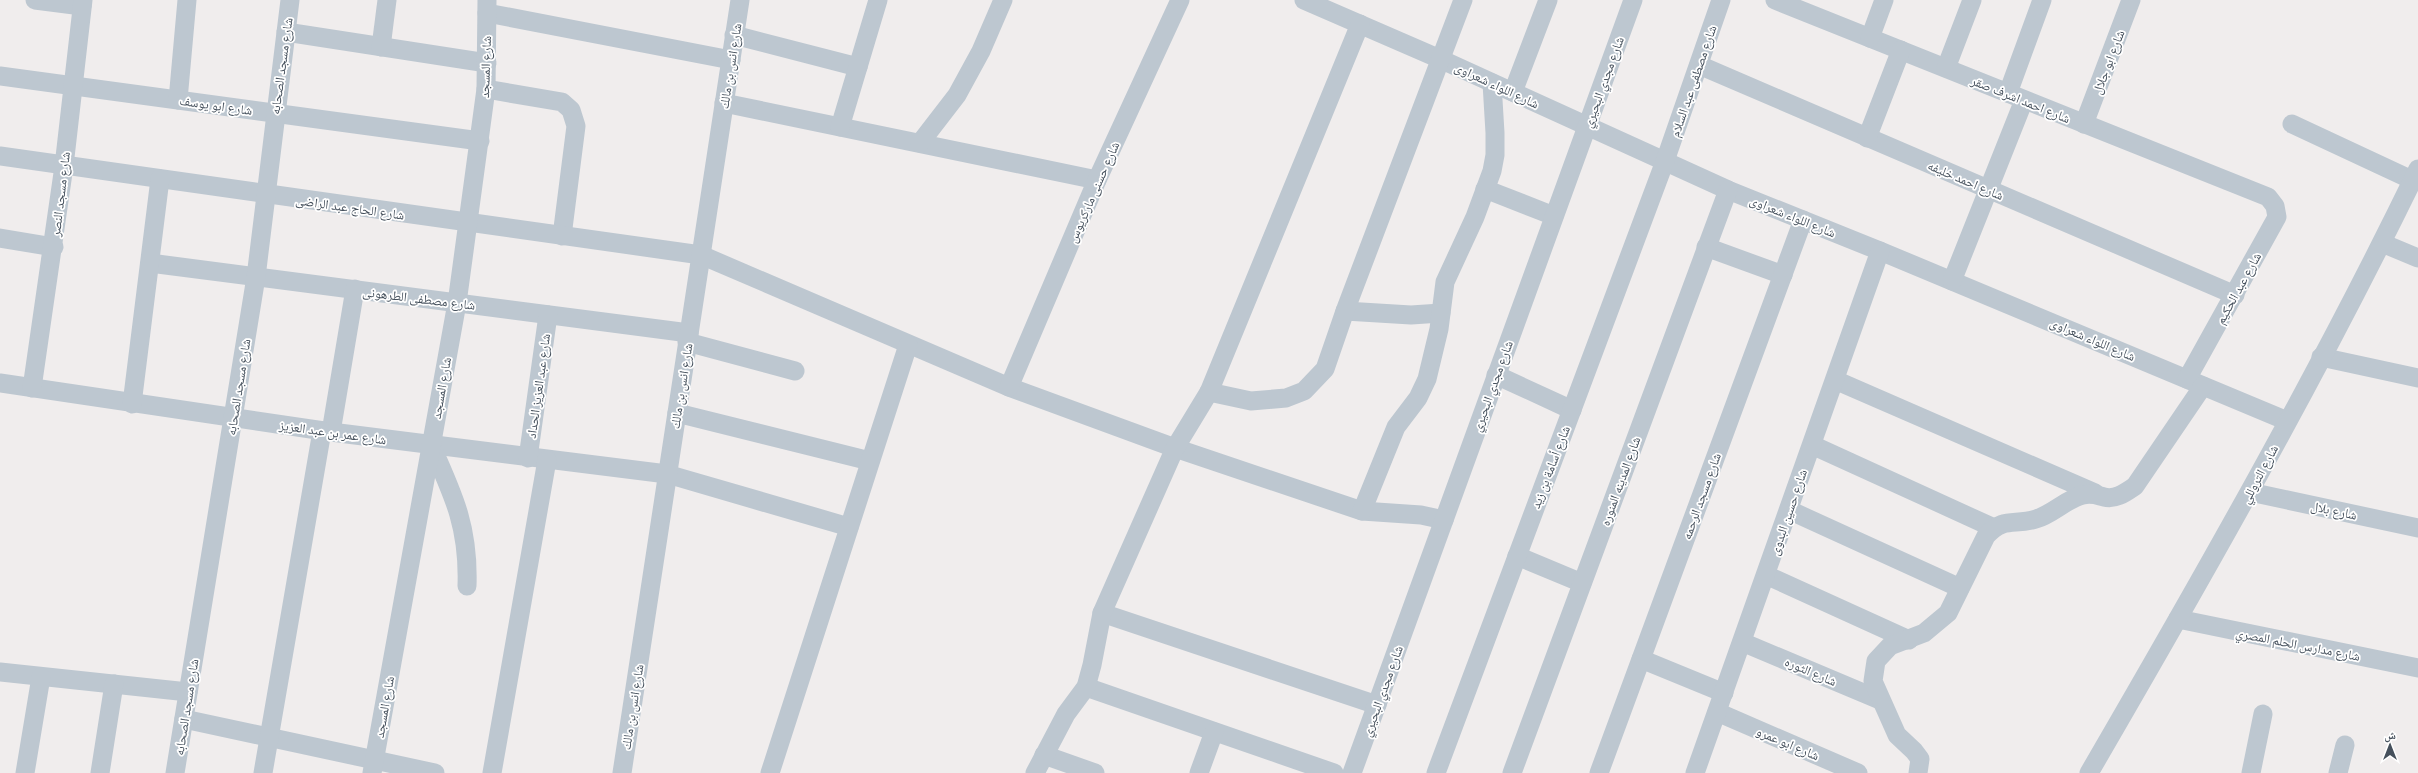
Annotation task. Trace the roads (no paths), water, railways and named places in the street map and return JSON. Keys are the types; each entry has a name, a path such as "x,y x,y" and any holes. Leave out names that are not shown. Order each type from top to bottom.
{"street":[{"path":"35,0 83,3"},
{"path":"178,100 187,0"},
{"name":"شارع مسجد الصحابه","path":"175,773 256,277 290,0"},
{"path":"381,47 387,0"},
{"name":"شارع انس بن مالك","path":"622,773 740,0"},
{"path":"840,127 877,0"},
{"path":"920,144 956,95 981,51 1003,0"},
{"name":"شارع حسنى ماركريوس","path":"1010,387 1097,180 1180,0"},
{"name":"شارع اللواء شعراوى","path":"1304,0 1492,82 1728,190 1880,251 2287,421"},
{"path":"1209,392 1251,401 1286,398 1304,391 1325,369 1345,311 1463,0"},
{"path":"1512,92 1548,0"},
{"name":"شارع مجدي البحيري","path":"1352,773 1633,0"},
{"name":"شارع مصطفى عبد السلام","path":"1665,162 1721,0"},
{"name":"شارع احمد اشرف صقر","path":"1775,0 1798,4 1870,38 2268,197"},
{"path":"1870,38 1884,0"},
{"path":"1946,68 1972,0"},
{"path":"1952,281 1988,189 2016,96 2042,0"},
{"name":"شارع ابو جلال","path":"2084,124 2131,0"},
{"name":"شارع مسجد النصر","path":"32,388 54,247 83,3"},
{"path":"487,7 731,60"},
{"name":"شارع المسجد","path":"373,766 457,302 469,224 486,89 487,7"},
{"path":"1035,773 1066,714 1086,687 1092,665 1102,613 1175,448 1209,392 1360,24"},
{"path":"286,32 487,63"},
{"path":"734,34 858,67"},
{"path":"1867,138 1901,50"},
{"name":"شارع احمد خليفه","path":"1698,65 2235,295"},
{"name":"شارع ابو يوسف","path":"0,76 480,141"},
{"path":"1362,511 1396,426 1418,398 1427,379 1446,282 1485,189 1495,155 1492,82"},
{"path":"486,89 562,102 571,110 576,126 562,236"},
{"path":"724,103 1097,180"},
{"path":"2292,124 2415,174"},
{"name":"شارع الحاج عبد الراضى","path":"0,156 469,224 701,255 908,345 1010,387 1175,448 1362,511 1421,515 1444,520"},
{"name":"شارع أسامة بن زيد","path":"1436,773 1665,162"},
{"name":"شارع التروللي","path":"2089,773 2250,492 2382,243 2415,174"},
{"path":"132,404 160,179"},
{"path":"1485,189 1554,216"},
{"name":"شارع المدينه المنوره","path":"1512,773 1728,190"},
{"name":"شارع عبد الحكيم","path":"2095,493 2106,498 2119,496 2135,486 2195,382 2235,295 2277,217 2275,206 2268,197"},
{"name":"شارع مسجد الرحمه","path":"1599,773 1803,220"},
{"path":"0,238 54,247"},
{"path":"2382,243 2418,258"},
{"path":"1706,247 1783,275"},
{"name":"شارع حسين البدوى","path":"1694,773 1724,693 1880,251"},
{"name":"شارع مصطفى الطرهونى","path":"150,263 457,302 688,337 795,371"},
{"path":"263,773 327,432 356,289"},
{"path":"1345,311 1412,315 1441,312"},
{"name":"شارع عبد العزيز الحداد","path":"492,773 538,459 548,315"},
{"path":"770,773 908,345"},
{"path":"2321,357 2418,378"},
{"path":"1496,375 1572,410"},
{"path":"1835,380 2095,493"},
{"name":"شارع عمر بن عبد العزيز","path":"0,383 132,404 327,432 667,474 849,527"},
{"path":"677,413 870,461"},
{"path":"431,445 451,488 461,519 467,563 466,586"},
{"path":"1812,445 1994,528"},
{"name":"شارع بلال","path":"2250,492 2418,528"},
{"path":"1918,773 1920,759 1914,751 1897,735 1880,700 1873,681 1876,661 1890,646 1909,640 1937,624 1948,613 1986,536 1994,528 2002,523 2036,519 2075,498 2095,493"},
{"path":"1789,510 1960,588"},
{"path":"1517,556 1582,583"},
{"path":"1766,575 1909,640"},
{"path":"1102,613 1377,705"},
{"name":"شارع مدارس الحلم المصري","path":"2178,619 2418,668"},
{"name":"شارع الثوره","path":"1742,642 1880,700"},
{"path":"1642,659 1724,693"},
{"path":"0,672 188,692"},
{"path":"25,773 41,676"},
{"path":"100,773 114,684"},
{"path":"1086,687 1334,773"},
{"name":"شارع ابو عمرو","path":"1717,712 1858,773"},
{"path":"2250,773 2263,714"},
{"path":"184,719 269,737 373,766 435,773"},
{"path":"1199,773 1214,732"},
{"path":"2338,773 2345,745"},
{"path":"1044,755 1094,773"}]}
